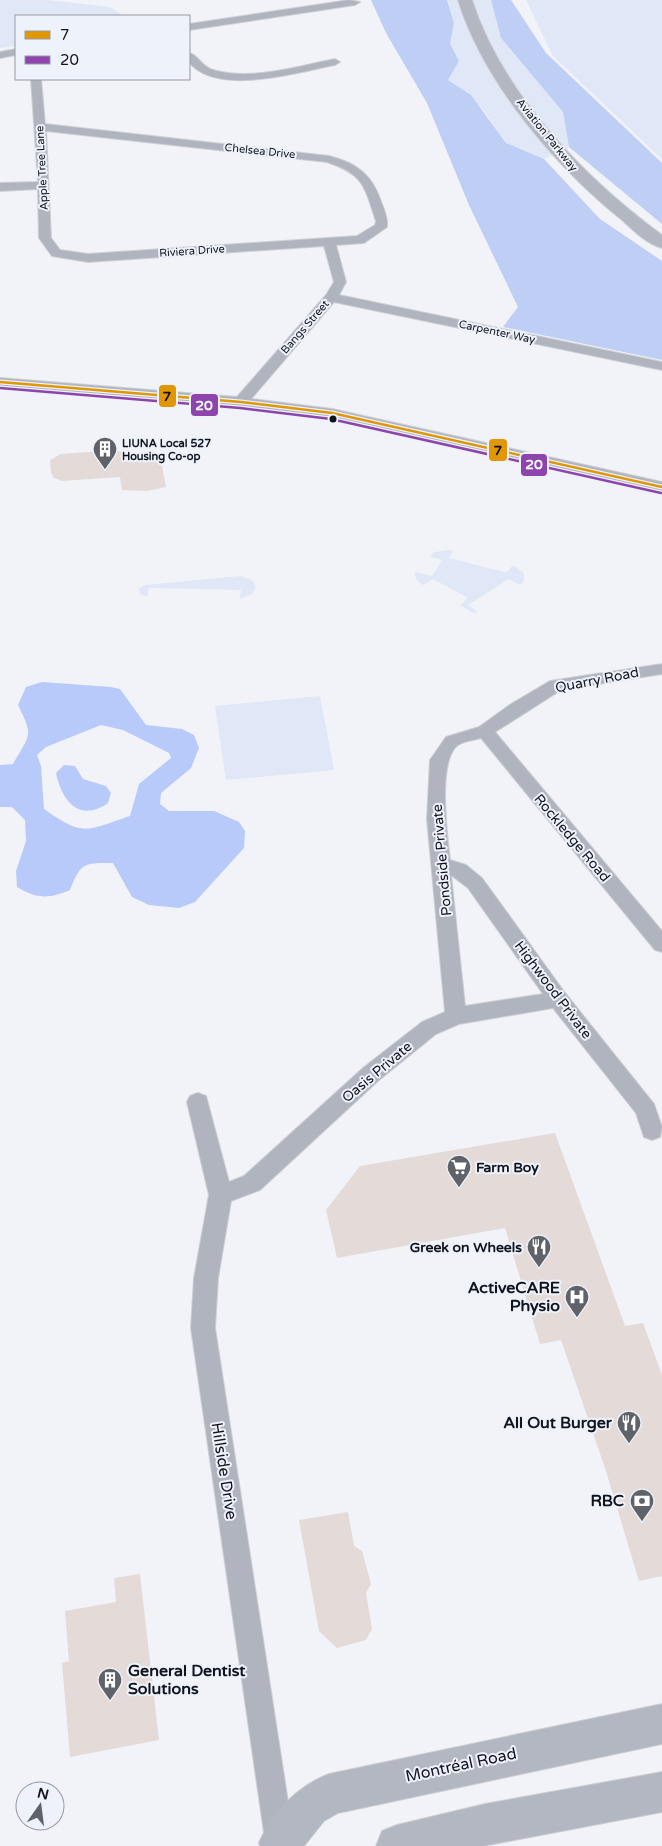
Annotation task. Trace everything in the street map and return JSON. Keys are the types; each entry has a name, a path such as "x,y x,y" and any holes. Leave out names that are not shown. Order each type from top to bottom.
{"main road":[{"name":"Aviation Parkway","path":"465,0 480,39 494,65 550,141 598,193 662,243"},
{"name":"Montréal Road","path":"277,1845 310,1807 330,1794 497,1757 662,1724"},
{"path":"397,1846 503,1821 662,1792"}],"street":[{"path":"190,27 355,2"},
{"path":"0,55 15,52"},
{"path":"190,57 201,69 224,75 248,76 335,62"},
{"name":"Apple Tree Lane","path":"36,80 44,185 45,238 56,253"},
{"name":"Chelsea Drive","path":"40,127 329,158 353,166 367,179 382,221 381,227 360,240 328,242"},
{"path":"0,187 44,185"},
{"name":"Riviera Drive","path":"56,253 88,258 328,242"},
{"name":"Bangs Street","path":"241,402 331,297 340,282 328,242"},
{"name":"Carpenter Way","path":"331,297 662,366"},
{"path":"0,382 241,402 349,416 662,487"},
{"name":"Quarry Road","path":"485,731 517,708 556,686 662,669"},
{"name":"Pondside Private","path":"456,1016 436,819 439,760 452,741 485,731"},
{"name":"Rockledge Road","path":"485,731 516,772 662,945"},
{"name":"Highwood Private","path":"441,864 458,870 475,883 558,999 646,1110 652,1131"},
{"name":"Oasis Private","path":"220,1195 252,1183 371,1074 429,1028 456,1016 558,999"},
{"name":"Hillside Drive","path":"198,1102 220,1195 206,1278 203,1328 277,1845"}],"shaded area":[{"path":"0,0 48,0 110,7 122,15 15,15 15,46 0,48"},
{"path":"371,0 447,0 454,23 450,44 459,61 448,80 471,95 506,143 544,159 600,219 662,261 662,360 503,327 518,307 469,205 427,103 386,33"},
{"path":"447,0 491,0 501,38 563,112 569,147 544,159 506,143 485,112 467,93 448,80 459,61 450,44 454,23"},
{"path":"491,0 511,0 546,53 662,163 662,224 569,147 563,112 501,38"},
{"path":"526,0 662,0 662,159 553,56"},
{"path":"453,551 449,558 500,571 507,572 513,565 524,573 524,581 520,585 509,579 468,605 478,612 473,613 460,605 468,598 433,579 423,585 416,578 415,572 432,576 442,560 429,556 435,552"},
{"path":"240,576 252,580 256,587 252,594 240,599 241,590 149,588 147,597 140,594 139,589 145,585"},
{"path":"42,682 120,689 146,725 182,729 194,735 199,748 191,768 161,793 160,804 169,811 214,811 239,822 245,831 244,848 195,902 179,908 149,905 132,897 113,863 96,863 85,866 77,874 70,890 56,895 37,896 17,887 16,871 26,841 25,820 12,807 0,807 0,765 13,764 28,735 26,724 18,705 26,687","holes":["101,725 123,730 169,753 171,758 139,784 130,816 94,828 85,829 68,824 44,809 41,766 37,755 46,747"]},
{"path":"320,696 334,770 226,780 215,706"},
{"path":"64,765 75,766 83,779 106,786 111,793 108,803 98,809 88,811 80,810 73,806 67,800 56,773"}],"building":[{"name":"LIUNA Local 527 Housing Co-op","path":"116,450 124,453 145,453 161,461 166,487 147,491 122,490 120,477 62,481 54,478 51,473 50,460 61,454"},
{"path":"555,1133 625,1326 643,1323 662,1375 662,1576 639,1581 605,1468 561,1340 540,1344 505,1228 337,1258 326,1210 360,1166"},
{"path":"348,1512 354,1546 362,1551 371,1584 366,1593 372,1629 366,1640 337,1648 319,1631 299,1520"},
{"name":"General Dentist Solutions","path":"140,1574 159,1740 70,1757 62,1663 69,1661 65,1611 116,1602 114,1578"}],"transit line":[{"name":"7","path":"0,382 241,402 332,413 662,487"},
{"name":"20","path":"0,388 240,408 331,419 661,493"}],"place":[{"name":"LIUNA Local 527 Housing Co-op","path":"105,470"},
{"name":"Farm Boy","path":"459,1188"},
{"name":"Greek on Wheels","path":"539,1268"},
{"name":"ActiveCARE Physio","path":"577,1318"},
{"name":"All Out Burger","path":"629,1444"},
{"name":"RBC","path":"642,1522"},
{"name":"General Dentist Solutions","path":"110,1701"}]}
